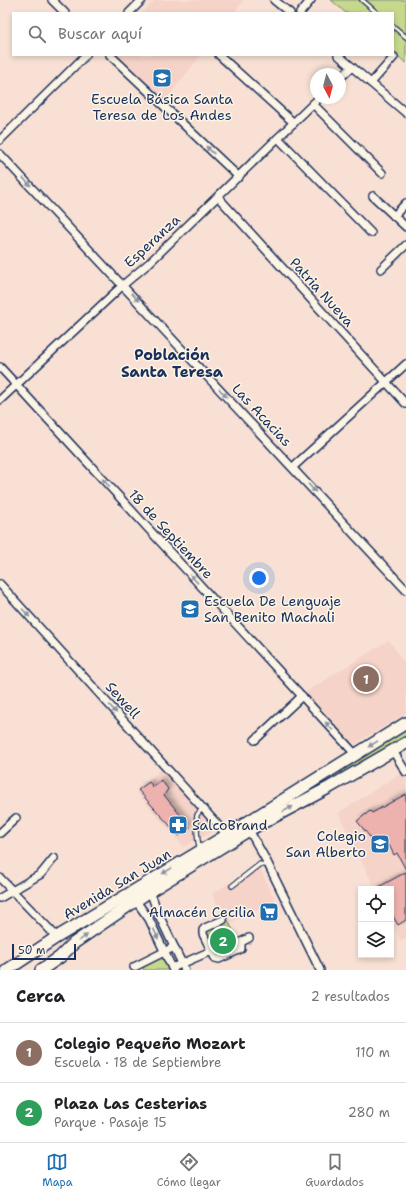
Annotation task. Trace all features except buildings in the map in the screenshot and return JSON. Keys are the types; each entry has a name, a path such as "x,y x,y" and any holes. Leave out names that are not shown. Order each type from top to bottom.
{"main road":[{"name":"Avenida San Juan","path":"7,970 57,937 406,723"},
{"name":"Avenida San Juan","path":"43,969 60,957 74,944 150,891 249,830 402,749"},
{"path":"324,774 325,782 330,787"}],"street":[{"path":"52,0 65,12"},
{"path":"129,12 142,0"},
{"path":"274,0 289,12"},
{"path":"301,12 311,0"},
{"path":"0,140 85,56"},
{"path":"111,56 239,177"},
{"path":"220,56 294,123"},
{"path":"339,56 406,113"},
{"path":"371,83 394,57"},
{"path":"346,72 352,67"},
{"path":"313,104 382,173"},
{"name":"Esperanza","path":"0,400 123,285 149,263 313,104"},
{"path":"278,138 371,233"},
{"name":"Las Acacias","path":"0,154 406,590"},
{"path":"373,196 406,227"},
{"name":"Patria Nueva","path":"218,197 406,404"},
{"path":"394,216 406,203"},
{"path":"381,269 406,246"},
{"path":"293,467 406,364"},
{"name":"18 de Septiembre","path":"0,367 356,755"},
{"name":"Sewell","path":"0,584 227,834"},
{"path":"255,740 302,696"},
{"path":"402,749 406,772"},
{"path":"0,832 16,818"},
{"path":"249,830 267,862 320,970"},
{"path":"0,898 41,874 54,858"},
{"path":"0,878 57,937"},
{"path":"150,891 158,913 183,967"},
{"path":"136,901 149,919 172,969 183,967 211,951"},
{"path":"223,920 203,930 203,934 215,958 219,959 241,950 241,942 249,938"},
{"path":"134,967 174,947"}],"lane":[{"path":"362,0 376,12"},
{"path":"394,27 406,37"},
{"path":"201,850 197,839 198,825 196,820 197,814 203,808"},
{"path":"232,886 260,864 264,865 267,862"}],"shaded area":[{"path":"155,0 244,0 235,12 143,12"},
{"name":"Escuela Básica Santa Teresa de Los Andes","path":"118,56 200,56 165,101"},
{"path":"389,640 406,666 406,713 355,744 346,739 304,693"},
{"path":"161,769 211,825 212,832 184,847 136,792"},
{"name":"Colegio San Alberto","path":"406,770 406,938 401,941 394,927 394,886 374,886 338,813"},
{"path":"258,865 275,900 227,925 212,894"}],"green space":[{"path":"331,0 406,0 406,63 394,53 394,12 345,12"},
{"path":"406,730 406,738 341,775 341,770"},
{"path":"228,920 241,948 219,957 215,956 205,934 207,929"},
{"path":"162,955 169,970 144,970 142,964"}],"place":[{"name":"Escuela Básica Santa Teresa de Los Andes","path":"162,78"},
{"name":"Escuela De Lenguaje San Benito Machali","path":"190,609"},
{"name":"Colegio Pequeño Mozart","path":"366,679"},
{"name":"SalcoBrand","path":"178,825"},
{"name":"Colegio San Alberto","path":"380,844"},
{"name":"Almacén Cecilia","path":"269,912"},
{"name":"Plaza Las Cesterias","path":"223,941"}],"district":[{"name":"Población Santa Teresa","path":"172,364"}]}
